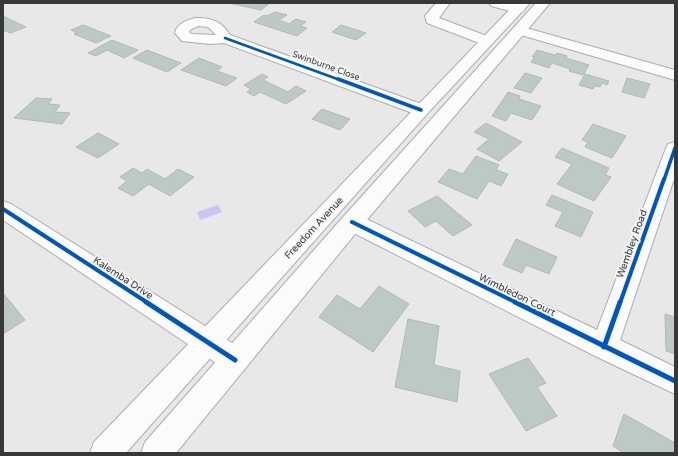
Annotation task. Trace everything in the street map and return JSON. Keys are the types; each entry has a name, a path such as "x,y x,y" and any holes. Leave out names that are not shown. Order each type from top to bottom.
{"main road":[{"path":"442,3 432,16 432,20 487,41 476,80"},
{"path":"496,3 520,14 675,75"},
{"name":"Freedom Avenue","path":"105,453 208,343 421,110 487,41 520,14 543,3"},
{"name":"Freedom Avenue","path":"156,453 352,222 476,80 520,14"},
{"name":"Swinburne Close","path":"225,38 421,110"},
{"name":"Wembley Road","path":"604,347 675,148"},
{"name":"Kalemba Drive","path":"3,209 235,360"},
{"name":"Wimbledon Court","path":"352,222 675,381"}],"shaded area":[{"path":"218,205 222,212 200,220 197,212"}],"building":[{"path":"229,3 270,3 261,10"},
{"path":"275,12 287,15 279,20 289,24 296,19 306,22 300,26 307,28 297,36 254,22 264,15 267,16"},
{"path":"3,16 26,27 10,33 3,30"},
{"path":"83,25 111,36 96,43 74,34 77,33 71,30"},
{"path":"341,25 366,33 356,40 332,32"},
{"path":"112,40 138,50 124,58 107,50 96,56 88,53"},
{"path":"147,50 181,63 167,72 133,58"},
{"path":"537,50 555,55 557,53 567,56 566,58 589,65 583,75 569,71 570,69 552,63 549,68 531,62 535,57 532,57"},
{"path":"199,58 222,67 217,71 237,78 226,86 181,70"},
{"path":"525,73 542,78 531,93 514,88"},
{"path":"262,74 268,77 263,80 288,92 296,86 306,91 286,104 260,92 254,96 247,92 251,89 244,85"},
{"path":"585,74 609,81 607,85 602,83 600,87 595,86 593,89 579,85"},
{"path":"627,78 650,84 644,98 622,92"},
{"path":"508,92 520,96 519,99 541,106 532,120 511,113 506,121 492,116"},
{"path":"36,98 52,99 48,104 60,105 55,112 70,113 62,124 14,118"},
{"path":"322,109 350,119 340,130 312,119"},
{"path":"486,123 522,142 499,161 477,149 489,139 474,132"},
{"path":"593,124 626,136 612,158 585,147 588,142 582,140"},
{"path":"98,133 119,144 98,158 76,147"},
{"path":"562,148 609,168 605,175 611,177 594,201 557,184 572,164 555,157"},
{"path":"476,156 499,165 496,170 508,174 501,186 489,181 477,199 438,182 449,169 463,174"},
{"path":"133,168 142,173 147,169 165,179 178,169 194,177 170,196 149,184 133,196 118,188 127,181 120,177"},
{"path":"552,195 593,212 581,237 555,226 563,212 546,205"},
{"path":"437,196 472,225 453,236 436,221 425,227 408,211"},
{"path":"516,239 557,257 549,274 526,265 522,273 503,265"},
{"path":"379,286 409,304 373,352 319,317 337,295 360,309"},
{"path":"3,293 25,320 3,334"},
{"path":"665,314 675,317 675,354 666,351"},
{"path":"408,319 439,326 434,365 460,371 457,402 395,387"},
{"path":"528,358 546,383 537,387 557,416 526,431 489,374"},
{"path":"624,414 675,443 675,453 624,453 613,446"}],"cycle path":[{"path":"225,38 421,110"},
{"path":"604,347 675,148"},
{"path":"3,209 235,360"},
{"path":"352,222 675,381"}]}
